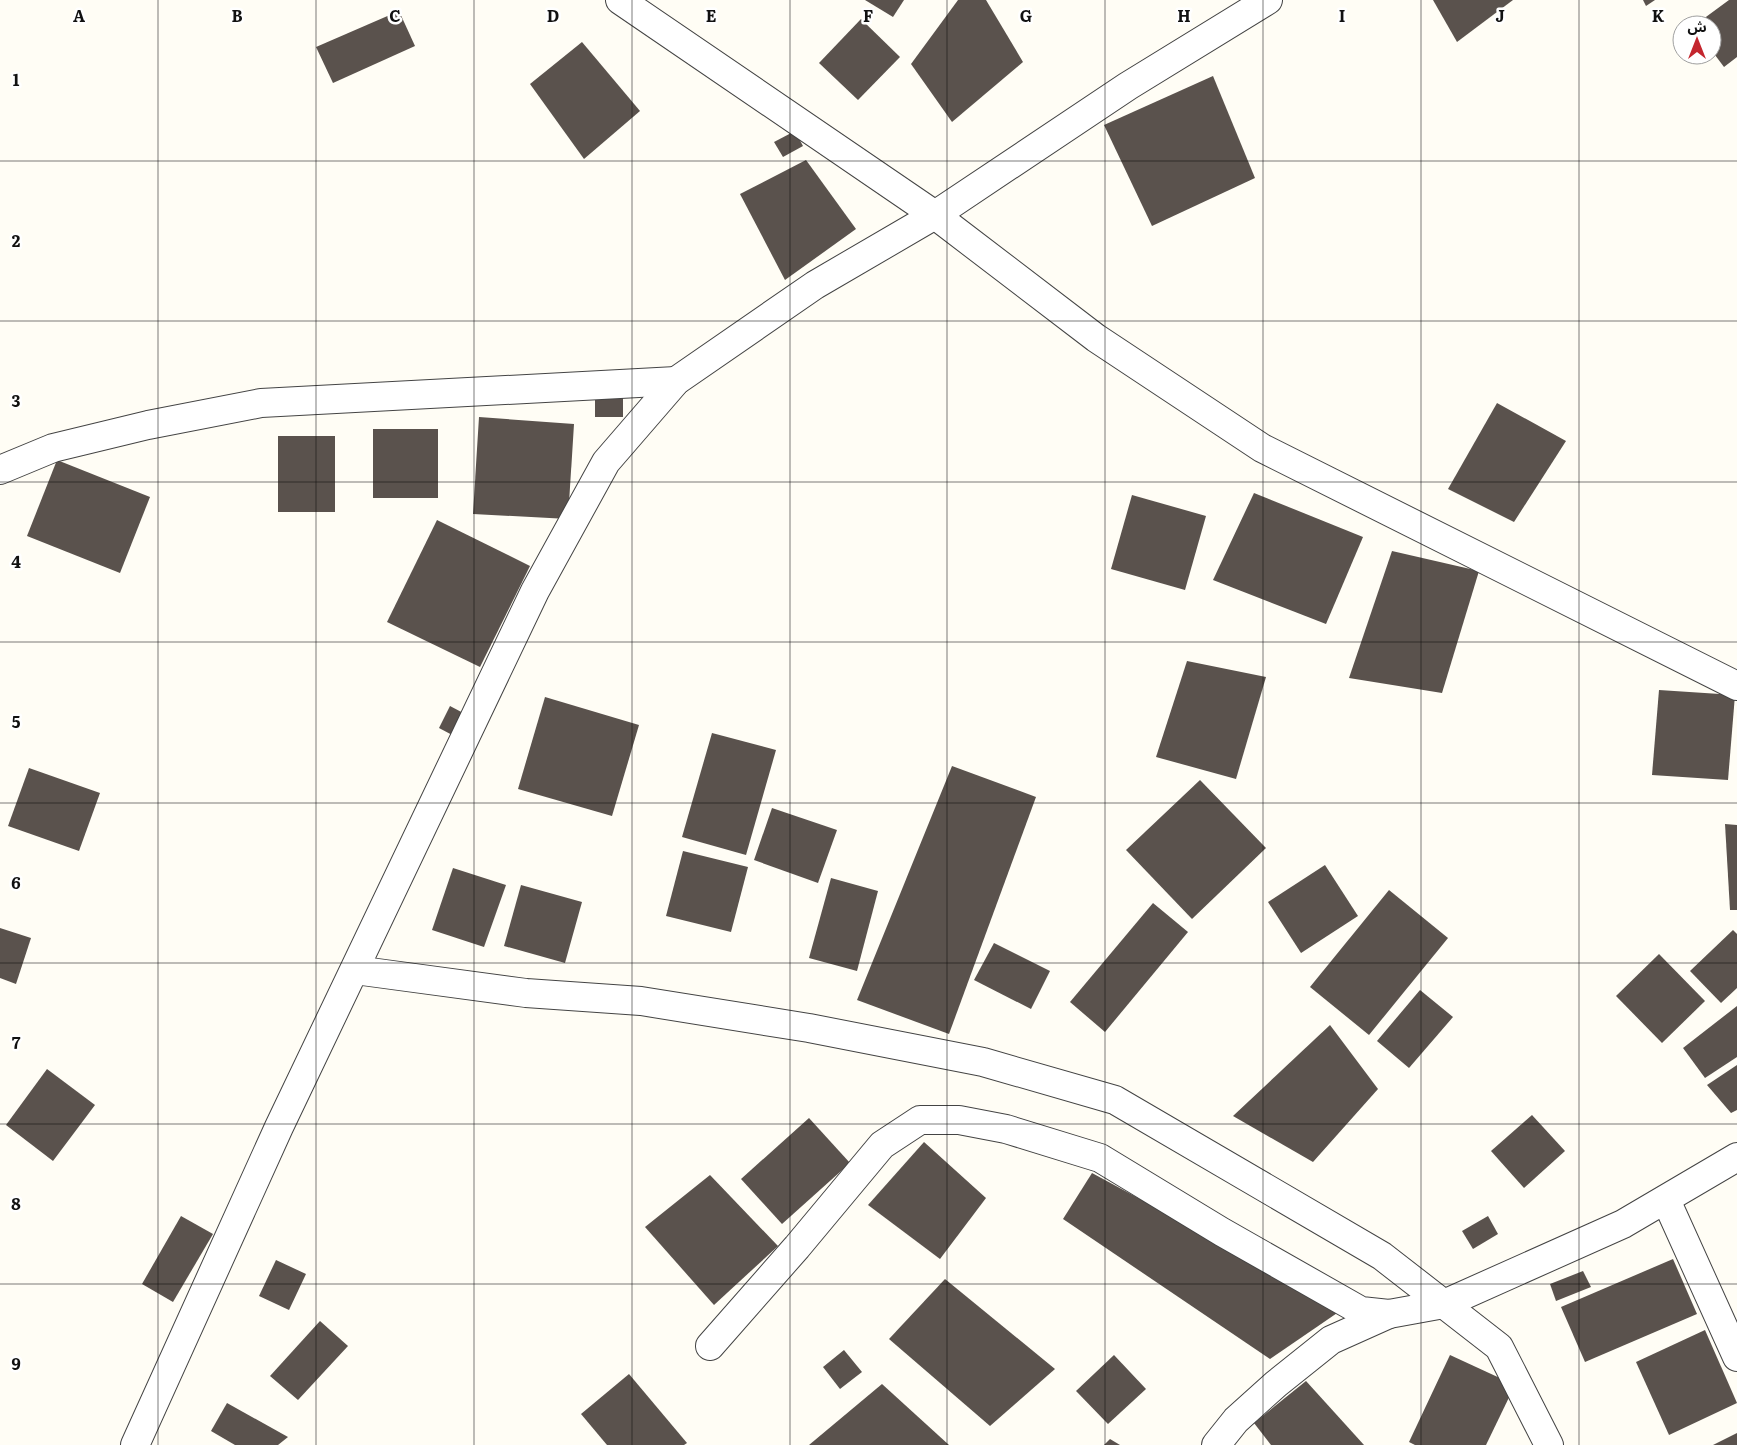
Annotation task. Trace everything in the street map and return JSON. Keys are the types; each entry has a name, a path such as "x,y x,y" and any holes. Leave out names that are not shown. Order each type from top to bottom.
{"street":[{"path":"620,0 935,215 1096,338 1262,448 1737,686"},
{"path":"135,1445 279,1127 540,582 606,462 676,381 815,285 935,215 1128,86 1268,0"},
{"path":"0,470 53,448 148,425 261,403 676,381"},
{"path":"355,970 526,993 641,1001 809,1028 983,1062 1115,1100 1382,1256 1499,1347 1549,1445"},
{"path":"710,1346 797,1247 882,1145 920,1120 959,1120 1006,1129 1100,1158 1222,1232 1361,1311 1389,1314"},
{"path":"1221,1443 1236,1420 1276,1384 1331,1340 1389,1314 1444,1304 1624,1224 1737,1157"},
{"path":"1666,1200 1737,1357"}],"building":[{"path":"865,0 904,0 893,17"},
{"path":"958,0 986,0 1023,62 952,122 911,64"},
{"path":"1433,0 1513,0 1457,42"},
{"path":"1643,0 1655,0 1646,6"},
{"path":"1729,0 1737,0 1737,57 1724,67 1722,64 1722,15 1709,15"},
{"path":"399,11 415,46 333,83 316,47"},
{"path":"861,19 900,57 858,100 819,63"},
{"path":"582,42 640,111 584,159 530,84"},
{"path":"1213,76 1255,178 1152,226 1104,125"},
{"path":"795,131 803,146 783,157 774,142"},
{"path":"806,160 856,229 785,280 740,194"},
{"path":"595,396 623,396 623,417 595,417"},
{"path":"1497,403 1566,441 1514,522 1448,489"},
{"path":"479,417 574,424 568,519 473,514"},
{"path":"373,429 438,429 438,498 373,498"},
{"path":"278,436 335,436 335,512 278,512"},
{"path":"57,460 150,497 120,573 27,536"},
{"path":"1254,493 1363,537 1326,624 1213,580"},
{"path":"1132,495 1206,516 1185,590 1111,569"},
{"path":"437,520 530,566 480,667 387,622"},
{"path":"1392,551 1479,571 1442,693 1349,678"},
{"path":"1187,661 1266,677 1236,779 1156,757"},
{"path":"1659,690 1735,695 1728,780 1652,775"},
{"path":"545,697 639,725 612,816 518,789"},
{"path":"450,706 467,715 456,737 439,728"},
{"path":"712,733 776,750 746,855 682,837"},
{"path":"952,766 1036,797 949,1034 857,1000"},
{"path":"29,768 100,793 79,851 8,826"},
{"path":"1200,780 1266,848 1192,919 1126,850"},
{"path":"772,808 837,830 818,883 754,860"},
{"path":"1725,824 1737,825 1737,910 1730,910"},
{"path":"683,851 748,867 731,932 666,916"},
{"path":"1325,865 1358,916 1301,953 1268,902"},
{"path":"453,868 506,885 484,947 432,930"},
{"path":"831,878 878,891 857,971 809,958"},
{"path":"521,885 582,902 565,963 504,946"},
{"path":"1389,890 1448,938 1369,1035 1310,987"},
{"path":"1153,903 1188,932 1105,1032 1070,1002"},
{"path":"0,928 31,938 16,984 0,978"},
{"path":"1733,930 1737,934 1737,988 1721,1003 1690,971"},
{"path":"994,943 1050,971 1031,1009 974,980"},
{"path":"1659,954 1705,1001 1662,1043 1616,996"},
{"path":"1420,990 1453,1017 1409,1068 1377,1041"},
{"path":"1737,1006 1737,1057 1705,1078 1683,1048"},
{"path":"1330,1025 1378,1089 1313,1162 1233,1116"},
{"path":"1737,1065 1737,1110 1731,1113 1707,1085"},
{"path":"47,1069 95,1105 53,1161 6,1125"},
{"path":"1532,1115 1565,1151 1524,1188 1491,1151"},
{"path":"809,1118 850,1163 782,1224 741,1179"},
{"path":"924,1142 986,1198 940,1259 868,1205"},
{"path":"1092,1173 1343,1309 1270,1359 1063,1219"},
{"path":"710,1175 778,1246 714,1305 645,1227"},
{"path":"181,1216 213,1234 173,1302 142,1284"},
{"path":"1488,1216 1498,1234 1473,1249 1462,1231"},
{"path":"1673,1259 1697,1314 1585,1362 1561,1307"},
{"path":"276,1260 306,1274 289,1310 259,1296"},
{"path":"1583,1271 1591,1287 1556,1301 1550,1284"},
{"path":"945,1279 1055,1369 990,1426 889,1339"},
{"path":"320,1321 348,1346 298,1400 270,1376"},
{"path":"1705,1330 1737,1403 1669,1435 1636,1362"},
{"path":"844,1350 862,1372 840,1389 823,1367"},
{"path":"1114,1355 1146,1389 1108,1424 1076,1391"},
{"path":"1450,1355 1515,1385 1486,1445 1415,1445 1409,1442"},
{"path":"629,1374 687,1443 684,1445 607,1445 581,1414"},
{"path":"1306,1381 1364,1445 1271,1445 1254,1423"},
{"path":"882,1384 949,1445 809,1445"},
{"path":"227,1403 288,1437 278,1445 235,1445 211,1431"},
{"path":"1737,1433 1737,1445 1713,1445"},
{"path":"1110,1439 1120,1445 1104,1445"}]}
